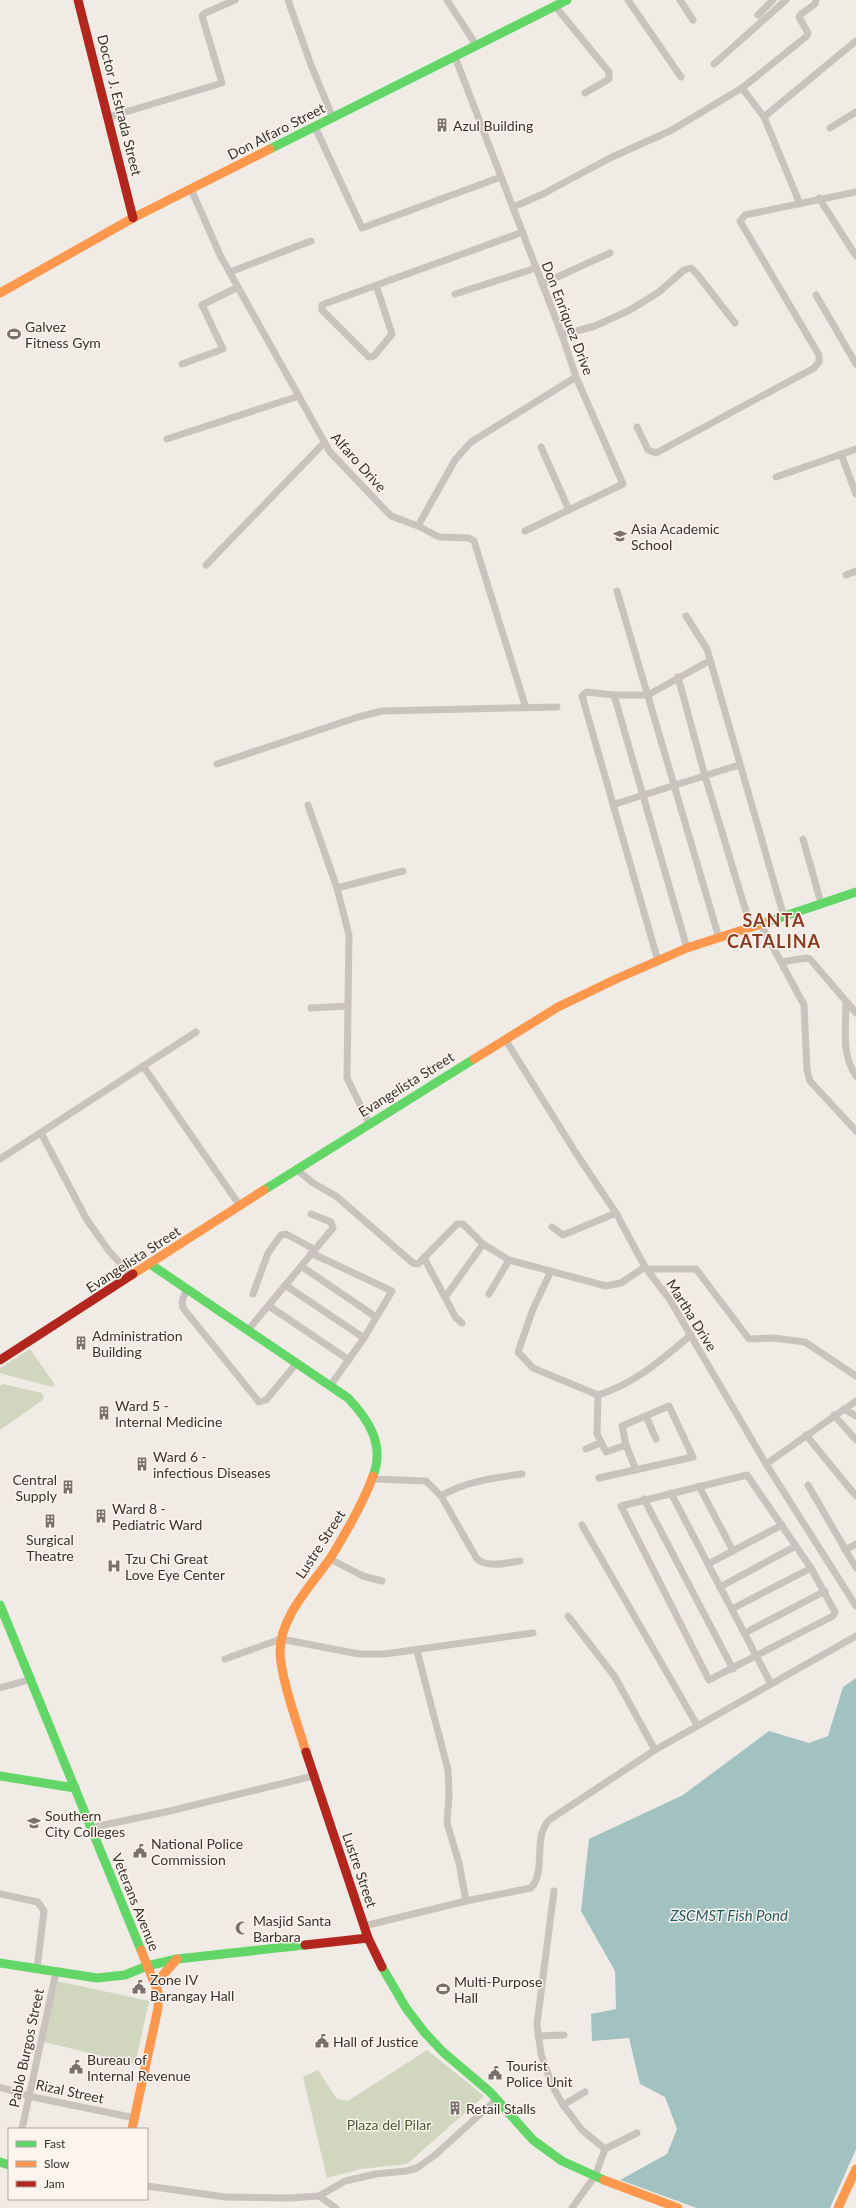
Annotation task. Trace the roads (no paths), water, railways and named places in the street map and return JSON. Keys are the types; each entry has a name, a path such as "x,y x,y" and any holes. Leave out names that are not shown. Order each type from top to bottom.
{"main road":[{"name":"Doctor J. Estrada Street","path":"78,0 109,117 133,218"},
{"name":"Don Alfaro Street","path":"0,291 133,218 567,0"},
{"name":"Evangelista Street","path":"0,1360 369,1123 505,1039 583,994 686,948 761,925 856,892"},
{"name":"Lustre Street","path":"150,1264 186,1290 348,1398 368,1418 375,1436 377,1452 374,1479 366,1497 330,1559 301,1598 287,1622 281,1639 281,1664 313,1776 368,1938 398,1994 424,2031 444,2052 497,2099 520,2126 542,2148 594,2176 678,2208"},
{"name":"Veterans Avenue","path":"0,1605 32,1679 90,1828 158,1992 158,2008 132,2128"},
{"path":"0,1776 75,1788"},
{"path":"0,1963 97,1978 113,1978 147,1966 177,1959 368,1938"},
{"path":"155,1984 177,1959"},
{"path":"838,2208 856,2169"}],"street":[{"path":"109,117 222,84 202,16 205,13 235,0"},
{"path":"288,0 311,65 333,118"},
{"path":"447,0 476,45"},
{"path":"628,0 681,77"},
{"path":"680,0 693,20"},
{"path":"758,15 773,0"},
{"path":"714,64 786,0"},
{"path":"513,207 541,195 626,150 672,130 742,88 807,36 808,33 799,17 815,4 816,0"},
{"path":"555,6 609,72 609,79 585,93"},
{"path":"764,116 856,41"},
{"name":"Don Enriquez Drive","path":"455,57 523,232 576,376 623,484 525,532"},
{"path":"742,88 764,116 800,204"},
{"path":"830,128 856,112"},
{"path":"315,127 362,228 502,177"},
{"name":"Alfaro Drive","path":"191,189 212,239 299,396 323,444 391,516 418,526 439,537 469,538 474,541 526,708"},
{"path":"638,427 648,450 656,453 814,368 819,362 819,355 740,221 745,215 800,204 819,198 856,192"},
{"path":"819,198 856,256"},
{"path":"376,285 392,334 374,356 368,357 322,308 326,303 523,232"},
{"path":"230,272 311,240"},
{"path":"542,284 610,253"},
{"path":"455,294 536,268"},
{"path":"562,335 595,326 630,310 659,292 684,270 691,268 735,323"},
{"path":"182,364 223,349 202,305 238,287"},
{"path":"816,295 856,364"},
{"path":"418,526 455,460 471,442 576,376"},
{"path":"167,439 299,396"},
{"path":"206,565 323,444"},
{"path":"541,447 569,510"},
{"path":"776,476 856,449"},
{"path":"841,454 856,494"},
{"path":"846,575 856,571"},
{"path":"617,591 719,938"},
{"path":"686,616 704,644 784,917"},
{"path":"658,961 615,804 582,696 587,692 614,695 648,695 709,661"},
{"path":"678,677 705,776 751,928"},
{"path":"614,695 686,948"},
{"path":"216,764 358,717 382,711 557,707"},
{"path":"615,804 739,765"},
{"path":"308,805 337,888 349,935 347,1078 369,1123"},
{"path":"803,839 821,903"},
{"path":"337,888 403,871"},
{"path":"761,925 804,1005 807,1070 810,1081 816,1090 856,1131"},
{"path":"782,962 806,958 810,959 856,1013"},
{"path":"846,1002 846,1050 849,1066 856,1076"},
{"path":"311,1008 347,1006"},
{"path":"0,1159 196,1032"},
{"name":"Martha Drive","path":"505,1039 574,1150 616,1213 646,1268 691,1335 766,1464 856,1606"},
{"path":"143,1066 240,1206"},
{"path":"41,1133 87,1220 109,1251 132,1276"},
{"path":"296,1169 313,1183 336,1196 413,1263 418,1264 458,1224 463,1224 483,1244 509,1260 606,1286 621,1283 646,1268 696,1269 749,1339 773,1338 805,1342 856,1376"},
{"path":"552,1227 563,1235 616,1213"},
{"path":"248,1330 269,1306 333,1225 332,1222 311,1214"},
{"path":"253,1294 268,1253 281,1235 286,1234 296,1238 312,1251 390,1288 392,1294 364,1338 330,1386"},
{"path":"446,1296 483,1244"},
{"path":"424,1258 446,1296 456,1318 462,1323"},
{"path":"489,1294 509,1260"},
{"path":"301,1266 376,1317"},
{"path":"550,1271 533,1309 518,1352 533,1368 598,1395 615,1390 634,1380 691,1335"},
{"path":"285,1285 364,1338"},
{"path":"186,1290 182,1302 183,1308 259,1402 266,1400 296,1364"},
{"path":"269,1306 349,1360"},
{"path":"598,1395 597,1434 600,1443 606,1452 626,1445"},
{"path":"766,1464 856,1401"},
{"path":"598,1478 636,1470 693,1457 670,1406 622,1426 626,1445 636,1470"},
{"path":"844,1409 856,1416"},
{"path":"834,1415 856,1440"},
{"path":"646,1416 656,1439"},
{"path":"806,1435 856,1496"},
{"path":"586,1449 600,1443"},
{"path":"441,1496 456,1487 476,1481 522,1474"},
{"path":"747,1475 811,1568 834,1608 835,1612 833,1616 712,1680 709,1680 621,1506 672,1493 747,1475"},
{"path":"374,1479 426,1481 441,1496 477,1559 482,1563 488,1564 520,1562"},
{"path":"808,1485 856,1568"},
{"path":"699,1486 733,1551"},
{"path":"672,1493 771,1684"},
{"path":"644,1499 733,1668"},
{"path":"582,1525 697,1725"},
{"path":"708,1564 782,1525"},
{"path":"845,1550 856,1544"},
{"path":"720,1587 796,1546"},
{"path":"330,1559 363,1576 382,1581"},
{"path":"732,1609 811,1568"},
{"path":"745,1634 825,1591"},
{"path":"568,1616 615,1677 655,1750"},
{"path":"225,1658 281,1639 359,1654 417,1651 533,1633"},
{"path":"364,1926 466,1901 531,1888 537,1877 540,1838 544,1826 549,1820 655,1750 856,1636"},
{"path":"417,1651 448,1770 449,1795 447,1823 459,1863 466,1901"},
{"path":"0,1688 32,1679"},
{"path":"90,1828 170,1811 313,1776"},
{"path":"554,1890 537,2024 541,2054 547,2071 563,2105 582,2130 605,2150"},
{"path":"0,1894 38,1902 42,1906 44,1911 37,1968"},
{"name":"Pablo Burgos Street","path":"22,2128 56,1972"},
{"path":"538,2036 564,2035"},
{"name":"Rizal Street","path":"0,2087 28,2096 135,2118"},
{"path":"563,2105 585,2092"},
{"path":"148,2186 225,2197 289,2198 319,2196 345,2180 417,2168 435,2155 497,2099"},
{"path":"572,2208 594,2176 605,2150 637,2133"},
{"path":"319,2196 336,2208"}],"water":[{"name":"ZSCMST Fish Pond","path":"856,1678 856,2149 830,2208 697,2208 620,2180 667,2154 677,2129 665,2097 640,2084 629,2038 592,2041 591,2014 616,2009 615,1971 581,1911 589,1839 683,1795 769,1731 809,1743 828,1736 843,1687"}],"place":[{"name":"Azul Building","path":"442,125"},
{"name":"Galvez Fitness Gym","path":"14,334"},
{"name":"Asia Academic School","path":"620,536"},
{"name":"Administration Building","path":"81,1343"},
{"name":"Ward 5 - Internal Medicine","path":"104,1413"},
{"name":"Ward 6 - infectious Diseases","path":"142,1464"},
{"name":"Central Supply","path":"68,1487"},
{"name":"Ward 8 - Pediatric Ward","path":"101,1516"},
{"name":"Surgical Theatre","path":"50,1521"},
{"name":"Tzu Chi Great Love Eye Center","path":"114,1566"},
{"name":"Southern City Colleges","path":"34,1823"},
{"name":"National Police Commission","path":"140,1851"},
{"name":"Masjid Santa Barbara","path":"242,1928"},
{"name":"Zone IV Barangay Hall","path":"139,1987"},
{"name":"Multi-Purpose Hall","path":"443,1989"},
{"name":"Hall of Justice","path":"322,2041"},
{"name":"Bureau of Internal Revenue","path":"76,2067"},
{"name":"Tourist Police Unit","path":"495,2073"},
{"name":"Retail Stalls","path":"455,2108"}],"district":[{"name":"SANTA CATALINA","path":"774,930"}],"park label":[{"name":"Plaza del Pilar","path":"389,2124"}]}
